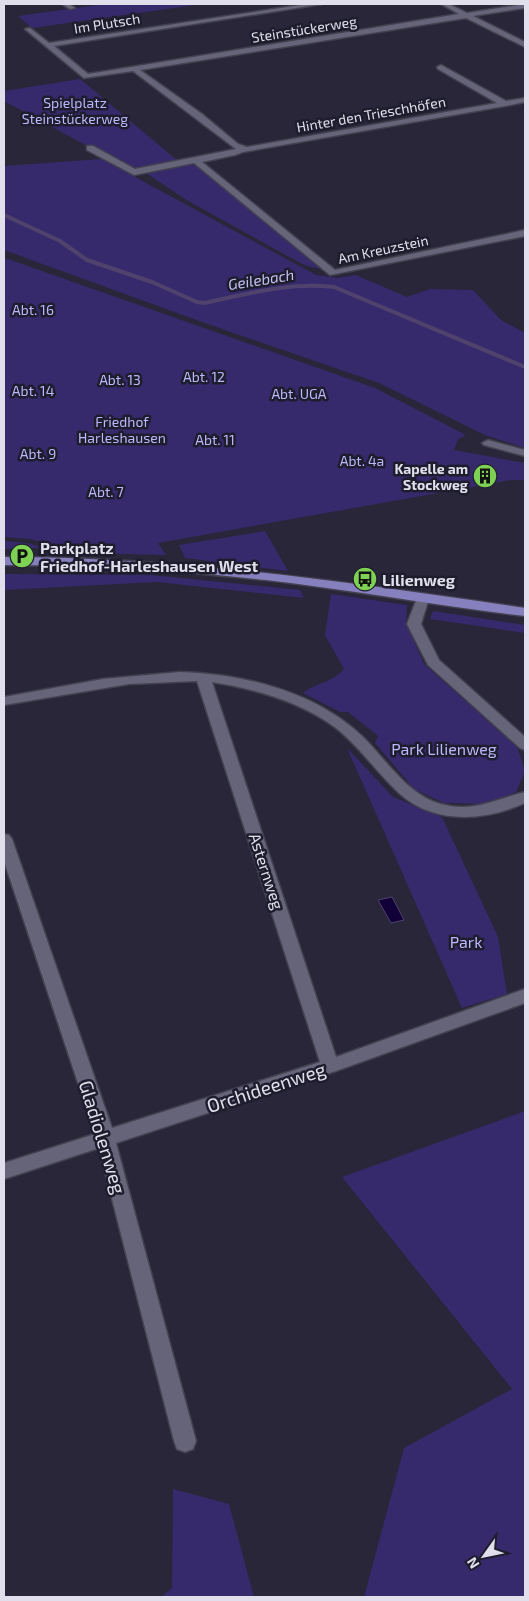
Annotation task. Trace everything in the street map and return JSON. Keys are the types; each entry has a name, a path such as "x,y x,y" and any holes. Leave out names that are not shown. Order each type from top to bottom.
{"main road":[{"path":"4,561 54,560 179,567 338,584 525,612"}],"street":[{"path":"65,4 72,8"},
{"name":"Im Plutsch","path":"47,45 319,4"},
{"path":"444,4 522,41 525,45"},
{"name":"Steinstückerweg","path":"47,45 86,76 136,70 525,6"},
{"path":"28,29 47,45"},
{"name":"Hinter den Trieschhöfen","path":"442,67 505,104"},
{"path":"136,70 239,148"},
{"name":"Hinter den Trieschhöfen","path":"90,148 134,172 235,153 239,148 251,150 525,100"},
{"name":"Am Kreuzstein","path":"195,160 333,273 344,273 525,233"},
{"path":"488,443 525,453"},
{"path":"423,598 414,624 433,662 525,745"},
{"path":"4,701 157,678 203,677 268,690 295,699 322,712 350,732 414,798 441,810 474,812 493,810 525,797"},
{"name":"Asternweg","path":"203,677 330,1066"},
{"name":"Gladiolenweg","path":"4,839 106,1138 185,1441"},
{"name":"Orchideenweg","path":"4,1171 330,1066 525,996"}],"green space":[{"path":"105,4 202,4 32,28 18,16"},
{"name":"Spielplatz Steinstückerweg","path":"80,79 178,161 136,169 128,168 4,101 4,91"},
{"path":"102,159 316,275 338,278 356,275 407,297 430,289 473,290 501,320 525,333 525,448 485,435 379,383 199,321 4,250 4,166"},
{"path":"193,164 198,167 321,269 307,266 293,259 188,201 146,173 153,169"},
{"name":"Friedhof Harleshausen","path":"5,258 375,388 464,434 465,436 458,439 454,450 525,463 525,480 511,480 158,543 166,555 85,553 30,539 4,537"},
{"path":"265,531 288,571 185,558 179,545"},
{"path":"4,541 27,543 61,552 35,548 4,549"},
{"path":"4,574 151,575 300,590 304,598 157,582 4,590"},
{"name":"Park Lilienweg","path":"331,594 407,605 406,623 424,664 517,747 525,771 516,792 489,804 444,803 414,789 375,743 378,736 348,712 340,712 303,693 330,680 344,669 325,635"},
{"path":"433,611 525,625 525,633 430,619"},
{"name":"Park","path":"347,748 393,797 442,817 498,937 507,994 462,1008"},
{"path":"525,1111 525,1597 364,1597 404,1448 512,1389 342,1177"},
{"path":"173,1489 229,1504 254,1597 161,1597 172,1588"}],"shaded area":[{"path":"392,897 404,920 391,923 378,900"}],"waterway":[{"name":"Geilebach","path":"4,215 60,241 87,260 152,282 197,302 204,303 284,287 334,287 525,367"}],"place":[{"name":"Kapelle am Stockweg","path":"485,476"},
{"name":"Parkplatz Friedhof-Harleshausen West","path":"22,556"},
{"name":"Lilienweg","path":"365,579"}],"park label":[{"name":"Abt. 16","path":"33,309"},
{"name":"Abt. 12","path":"204,376"},
{"name":"Abt. 13","path":"120,379"},
{"name":"Abt. 14","path":"33,390"},
{"name":"Abt. UGA","path":"299,393"},
{"name":"Abt. 11","path":"215,439"},
{"name":"Abt. 9","path":"38,453"},
{"name":"Abt. 4a","path":"362,460"},
{"name":"Abt. 7","path":"106,491"}]}
